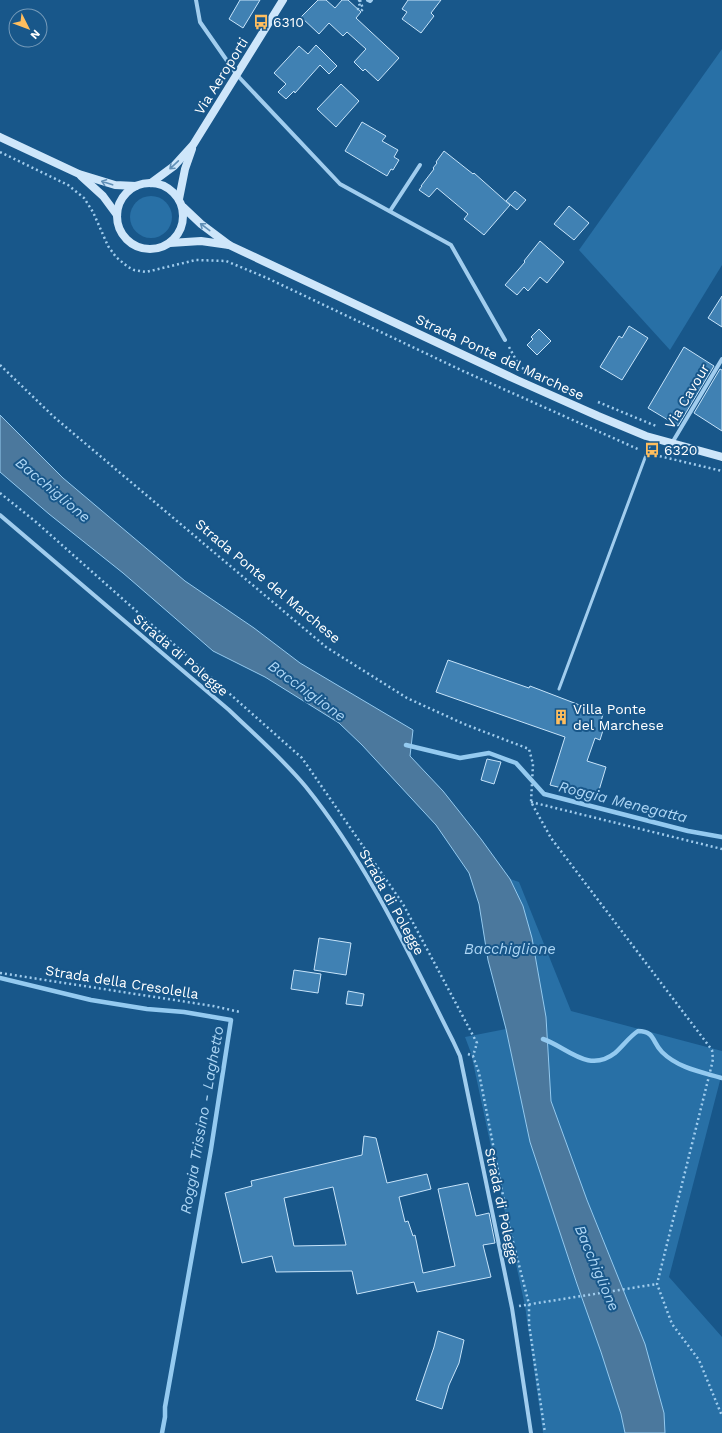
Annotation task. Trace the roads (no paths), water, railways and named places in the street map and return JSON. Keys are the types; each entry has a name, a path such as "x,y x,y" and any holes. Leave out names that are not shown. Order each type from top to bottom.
{"main road":[{"name":"Via Aeroporti","path":"181,203 184,169 194,145 283,0"},
{"name":"Strada Ponte del Marchese","path":"0,137 79,174 115,185 136,186 152,183 160,184 168,188 200,224 230,245 517,380 598,416 652,438 722,457"},
{"name":"Via Aeroporti","path":"152,183 174,166 194,145"},
{"name":"Strada Ponte del Marchese","path":"79,174 103,196 117,215 121,233 135,246 153,250 162,248 170,243 201,241 230,245"},
{"path":"117,215 122,198 136,186"},
{"path":"170,243 178,236 182,227 184,217 181,203"}],"street":[{"name":"Strada Ponte del Marchese","path":"196,0 200,22 236,75 340,184 451,245 505,340"},
{"path":"390,211 420,165"},
{"name":"Via Cavour","path":"672,444 722,359"},
{"name":"Strada di Polegge","path":"0,515 229,710 264,742 305,786 359,862 395,927 454,1041 460,1056 512,1308 530,1433"}],"lane":[{"path":"559,689 652,438"}],"water":[{"name":"Bacchiglione","path":"0,415 63,478 185,581 254,628 300,663 413,730 410,756 443,791 481,839 510,879 523,906 532,938 546,1017 551,1101 587,1200 645,1344 664,1413 665,1433 625,1433 621,1414 601,1352 530,1142 506,1029 488,960 479,904 469,873 436,825 362,745 339,723 265,677 213,651 123,573 49,514 0,472"}],"waterway":[{"name":"Roggia Menegatta","path":"406,745 460,758 489,753 516,763 544,794 688,831 722,837"},
{"name":"Roggia Trissino - Laghetto","path":"0,978 91,1000 147,1009 184,1012 231,1020 211,1149 165,1407 162,1433"},
{"path":"543,1039 578,1057 596,1061 605,1059 615,1053 635,1033 638,1031 644,1031 653,1038 662,1052 675,1062 690,1069 722,1078"}],"place":[{"name":"6310","path":"261,22"},
{"name":"6320","path":"652,450"},
{"name":"Villa Ponte del Marchese","path":"561,717"}]}
